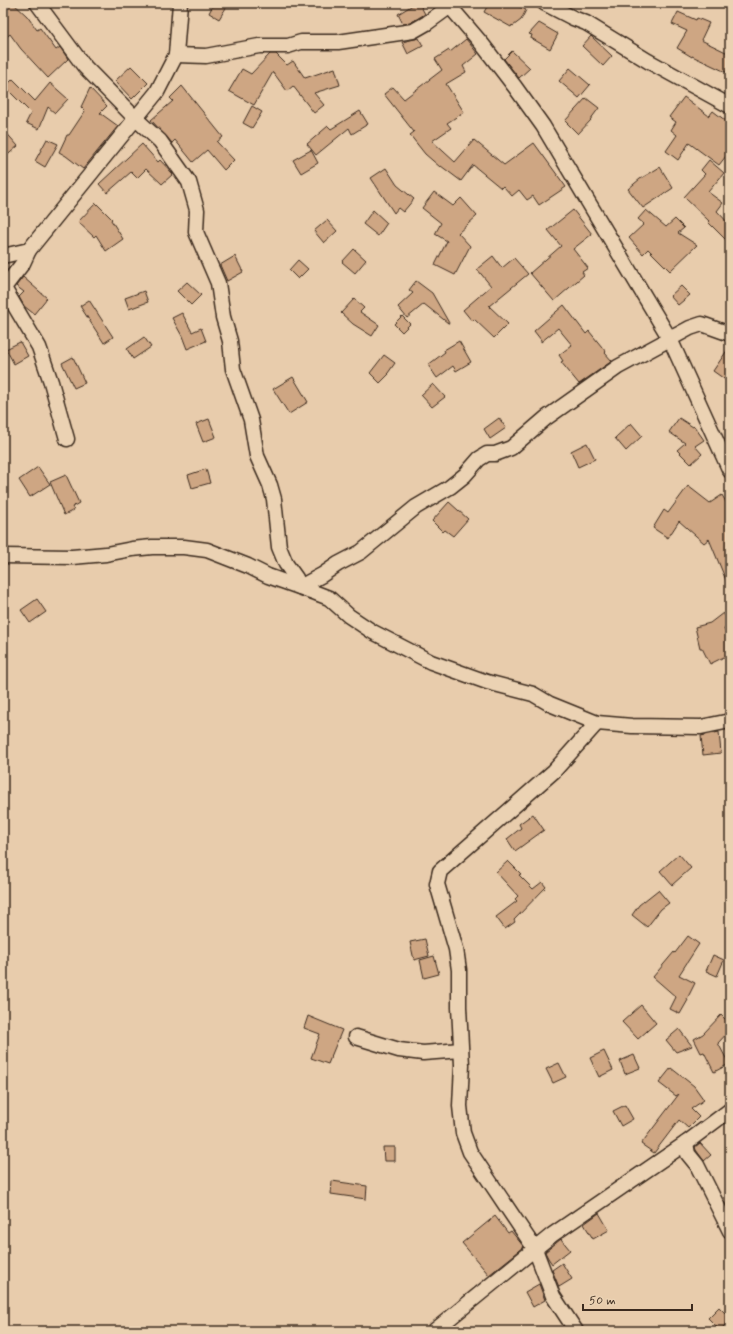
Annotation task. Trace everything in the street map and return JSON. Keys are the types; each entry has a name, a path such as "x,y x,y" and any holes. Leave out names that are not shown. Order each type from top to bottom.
{"street":[{"path":"37,3 84,66 160,141 189,182 197,210 196,232 218,282 223,317 230,341 234,369 251,420 257,456 272,492 279,547 286,564 296,578 300,587"},
{"path":"67,439 51,382 39,347 4,289 23,264 29,250 157,92 176,55 180,3"},
{"path":"544,3 573,18 586,22 648,61 730,106"},
{"path":"562,3 573,18"},
{"path":"176,55 206,56 260,46 288,46 301,42 338,42 413,31 427,23 448,5 482,44 516,87 543,126 670,339 730,471"},
{"path":"3,256 29,250"},
{"path":"300,587 361,552 416,507 450,487 465,475 479,459 487,454 495,454 511,448 546,418 618,367 690,328 702,324 730,334"},
{"path":"3,556 72,557 106,554 132,549 184,547 207,550 248,566 268,576 330,598 361,625 430,662 487,682 533,694 550,704 597,722 632,726 702,727 730,721"},
{"path":"576,1331 553,1296 535,1249 470,1152 463,1133 460,1106 462,1064 459,970 456,949 438,884 440,871 554,771 597,722"},
{"path":"356,1037 399,1050 423,1053 461,1050"},
{"path":"434,1331 552,1235 686,1143 730,1110"},
{"path":"686,1143 688,1154 697,1165 730,1231"}],"building":[{"path":"3,3 13,3 27,16 37,30 40,28 56,50 60,47 68,59 48,78 21,49 10,34 3,40"},
{"path":"214,3 229,3 219,19 209,13"},
{"path":"416,3 419,3 425,14 410,23 403,24 398,14"},
{"path":"489,3 512,3 526,10 521,20 511,27 484,12"},
{"path":"678,12 696,20 697,18 709,23 701,40 730,54 730,74 692,57 677,48 687,31 672,24"},
{"path":"539,23 558,34 550,49 531,38 532,35 529,34"},
{"path":"591,36 612,56 603,66 582,46"},
{"path":"419,38 423,46 408,54 402,42"},
{"path":"466,39 478,54 463,66 466,72 446,84 464,112 447,123 451,128 432,141 455,162 474,140 504,165 534,143 566,187 539,205 533,196 527,200 519,190 512,196 503,186 501,188 473,165 461,181 441,166 440,167 425,154 410,135 414,132 384,94 393,87 404,99 442,70 435,59 449,50 450,52"},
{"path":"512,51 530,68 519,78 504,59"},
{"path":"270,54 276,54 287,65 293,61 305,78 335,68 340,85 314,93 324,105 314,113 293,86 287,91 273,72 254,105 229,91 242,69 251,74"},
{"path":"131,66 148,83 132,99 115,81"},
{"path":"570,68 590,85 579,98 559,81"},
{"path":"13,79 35,101 50,83 68,99 55,113 48,107 39,129 26,123 31,113 5,87"},
{"path":"182,86 223,137 217,142 234,160 224,170 207,150 193,162 175,140 172,143 151,120 173,101 170,98"},
{"path":"90,88 107,106 100,113 118,126 83,169 59,152 67,135 69,135 85,111 81,107"},
{"path":"684,97 709,116 713,111 730,124 730,151 719,165 689,143 678,160 666,151 677,135 671,130 676,122 669,117"},
{"path":"586,98 599,108 591,120 578,134 565,121"},
{"path":"252,106 262,112 252,128 243,123"},
{"path":"360,111 368,124 352,134 349,128 316,155 307,144 328,126 331,129"},
{"path":"3,129 18,146 3,159"},
{"path":"47,139 58,144 45,167 35,161"},
{"path":"142,144 158,162 160,160 173,174 162,184 146,169 137,178 131,172 107,193 99,184"},
{"path":"311,150 318,163 301,173 293,160"},
{"path":"709,160 724,173 708,192 723,203 717,211 730,225 730,244 684,197 705,174 701,170"},
{"path":"660,167 673,188 643,208 628,189 640,179"},
{"path":"386,168 397,185 414,199 403,212 398,208 394,213 371,178"},
{"path":"434,192 453,206 461,198 477,216 458,233 470,246 455,275 435,265 447,241 435,234 441,223 422,208"},
{"path":"96,203 112,219 111,220 123,239 106,251 96,235 94,237 78,222"},
{"path":"373,210 387,223 378,236 363,224"},
{"path":"573,210 592,234 573,249 588,268 582,272 584,275 554,301 530,273 561,246 548,230"},
{"path":"646,210 666,227 675,219 684,228 678,233 697,245 670,271 648,249 643,254 629,238 644,224 638,219"},
{"path":"327,220 337,231 324,243 314,231"},
{"path":"354,249 366,260 355,273 342,262"},
{"path":"235,256 243,272 227,281 220,265"},
{"path":"493,256 502,268 514,258 528,274 489,306 508,324 494,338 474,319 472,321 463,310 491,286 477,269"},
{"path":"298,260 308,269 298,279 289,270"},
{"path":"23,277 47,298 34,314 24,306 19,297 24,292 16,286"},
{"path":"416,281 432,293 449,323 424,304 407,318 398,307 413,293 409,290"},
{"path":"187,282 201,295 191,305 177,291"},
{"path":"681,286 690,295 678,305 670,296"},
{"path":"144,291 148,302 129,309 125,298"},
{"path":"354,299 364,308 360,312 379,325 372,336 353,324 341,313"},
{"path":"89,300 113,337 104,343 80,306"},
{"path":"564,305 586,334 589,331 612,361 579,384 561,362 563,361 559,355 572,345 558,328 541,342 534,331"},
{"path":"182,313 192,332 201,328 206,341 187,349 172,318"},
{"path":"402,316 410,324 402,332 394,324"},
{"path":"144,337 151,347 133,359 127,349"},
{"path":"459,341 471,362 456,371 453,366 437,378 428,365 445,352 444,350"},
{"path":"20,342 28,356 14,364 6,349"},
{"path":"730,346 730,383 713,371"},
{"path":"384,355 395,363 388,373 389,374 380,383 370,373"},
{"path":"73,357 85,383 74,388 62,363"},
{"path":"293,377 308,402 289,414 273,389"},
{"path":"433,384 445,397 432,407 421,395"},
{"path":"499,418 506,428 490,439 484,429"},
{"path":"679,418 693,427 694,426 704,440 695,446 702,454 691,464 677,450 685,443 669,432"},
{"path":"209,419 216,437 203,442 196,424"},
{"path":"631,423 642,436 626,451 615,438"},
{"path":"587,443 595,459 578,467 571,451"},
{"path":"38,467 50,484 30,497 19,480"},
{"path":"206,469 210,483 192,488 188,475"},
{"path":"66,475 79,503 72,507 74,510 64,515 50,482"},
{"path":"688,486 710,503 722,495 730,509 730,590 709,539 704,543 679,521 668,538 653,528 664,510 668,513"},
{"path":"449,502 468,519 453,536 445,530 443,532 432,521"},
{"path":"37,599 46,612 30,623 21,610"},
{"path":"723,613 730,622 730,624 724,629 730,642 730,654 710,664 702,648 700,648 695,627 710,623"},
{"path":"719,732 721,753 703,755 701,736"},
{"path":"533,814 544,830 515,851 507,839 521,828 519,824"},
{"path":"679,854 691,868 672,885 660,871"},
{"path":"508,861 533,889 542,882 546,887 514,920 515,922 505,929 496,917 517,901 515,899 518,896 496,872"},
{"path":"658,890 669,903 661,909 647,927 632,915 639,905"},
{"path":"688,936 699,944 679,975 695,983 680,1014 670,1009 676,997 653,977"},
{"path":"425,939 429,956 414,960 410,942"},
{"path":"713,955 724,960 717,976 706,971"},
{"path":"434,956 439,974 424,978 420,960"},
{"path":"641,1005 656,1023 638,1039 622,1022"},
{"path":"721,1015 730,1024 730,1030 718,1043 729,1064 714,1072 704,1052 701,1053 694,1039 703,1034"},
{"path":"308,1016 342,1030 328,1064 311,1058 320,1034 304,1028"},
{"path":"679,1029 692,1046 676,1052 666,1040"},
{"path":"604,1051 613,1070 599,1077 590,1058"},
{"path":"634,1055 640,1068 625,1074 620,1061"},
{"path":"559,1063 566,1077 553,1083 546,1069"},
{"path":"671,1068 694,1086 704,1100 691,1109 699,1117 688,1128 679,1120 654,1153 641,1144 679,1094 676,1096 659,1083"},
{"path":"625,1105 633,1119 621,1126 613,1111"},
{"path":"700,1143 711,1155 704,1161 695,1147"},
{"path":"383,1147 395,1147 395,1161 384,1161"},
{"path":"332,1181 367,1186 366,1199 331,1194"},
{"path":"599,1213 609,1230 593,1239 584,1224"},
{"path":"495,1216 508,1233 511,1231 524,1247 489,1275 462,1243"},
{"path":"561,1239 570,1250 552,1264 545,1252"},
{"path":"562,1263 572,1279 559,1287 552,1270"},
{"path":"539,1284 545,1300 533,1307 525,1292"},
{"path":"719,1307 730,1318 730,1320 720,1330 708,1318"}]}
